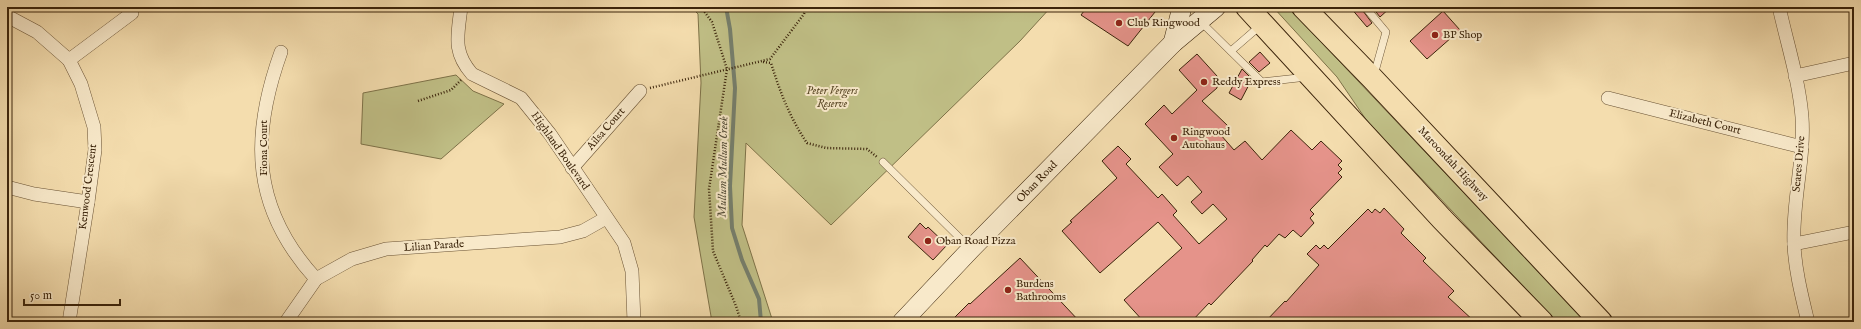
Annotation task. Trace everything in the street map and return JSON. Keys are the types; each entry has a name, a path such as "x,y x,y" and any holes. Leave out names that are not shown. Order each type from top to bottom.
{"highway":[{"path":"1247,7 1442,219 1542,322"},
{"name":"Maroondah Highway","path":"1303,7 1373,79 1601,322"}],"main road":[{"path":"1173,43 1182,7"},
{"name":"Oban Road","path":"902,322 971,249 1173,43 1198,14 1216,7"}],"street":[{"name":"Highland Boulevard","path":"461,7 458,51 467,68 472,74 490,83 505,88 521,98 550,134 624,243 632,271 634,322"},
{"name":"Seares Drive","path":"1779,7 1795,76 1802,117 1802,147 1796,191 1794,244 1799,281 1808,322"},
{"path":"69,60 132,13"},
{"name":"Kenwood Crescent","path":"7,16 37,32 69,60 81,84 94,127 94,150 88,202 69,322"},
{"name":"Fiona Court","path":"281,52 271,80 264,110 261,134 262,176 269,202 282,231 302,263 316,279"},
{"path":"1795,76 1854,63"},
{"name":"Ailsa Court","path":"572,168 640,90"},
{"name":"Elizabeth Court","path":"1608,98 1802,147"},
{"path":"7,187 34,194 88,202"},
{"name":"Lilian Parade","path":"286,322 316,279 352,260 386,249 560,237 583,232 606,218"},
{"path":"1794,244 1854,232"}],"lane":[{"path":"1365,7 1386,32 1373,79"},
{"path":"1198,14 1231,51 1262,82 1311,77"},
{"path":"1231,51 1262,24"},
{"path":"883,162 971,249"}],"path":[{"path":"700,7 712,22 727,69 710,189 713,251 736,306 741,322"},
{"path":"640,90 770,59 804,14 806,7"},
{"path":"760,62 771,64 782,98 795,126 807,144 826,148 867,149 883,162"},
{"path":"418,101 451,90 462,80"}],"green space":[{"name":"Peter Vergers Reserve","path":"691,7 1051,7 1020,41 831,225 746,143 742,225 773,322 712,322 694,217 701,83 698,14"},
{"path":"1273,7 1288,7 1586,322 1557,322 1367,121 1337,77"},
{"path":"456,75 473,91 504,104 441,159 361,144 363,93"}],"building":[{"name":"Club Ringwood","path":"1087,7 1159,7 1128,46 1081,15"},
{"path":"1350,7 1360,7 1372,23 1367,27"},
{"path":"1372,7 1391,7 1380,17"},
{"name":"BP Shop","path":"1443,11 1460,30 1427,59 1410,41"},
{"path":"1260,52 1270,63 1259,72 1249,62"},
{"path":"1197,54 1217,76 1217,88 1202,101 1228,126 1220,134 1234,150 1245,141 1262,160 1291,130 1312,150 1321,141 1342,161 1338,165 1342,169 1338,173 1342,177 1310,210 1314,214 1310,218 1314,223 1301,237 1293,230 1285,238 1279,234 1267,247 1265,245 1252,260 1253,261 1211,305 1209,303 1191,322 1144,322 1124,300 1182,248 1158,222 1100,273 1062,231 1072,222 1070,221 1117,178 1102,161 1118,146 1131,159 1126,164 1158,198 1162,194 1177,211 1173,215 1199,244 1227,219 1213,204 1202,214 1191,202 1202,192 1188,176 1177,186 1159,167 1173,154 1145,124 1164,105 1172,114 1197,90 1179,70"},
{"path":"1242,69 1252,79 1241,100 1229,93"},
{"path":"1384,208 1404,229 1401,233 1426,258 1423,261 1454,291 1448,297 1475,322 1265,322 1285,301 1286,302 1319,265 1307,254 1316,245 1320,249 1324,245 1328,249 1368,209 1372,213 1375,209 1380,213"},
{"name":"Oban Road Pizza","path":"920,223 926,229 928,227 947,245 933,260 908,237"},
{"path":"1020,258 1080,322 950,322 969,303 970,304"}],"waterway":[{"name":"Mullum Mullum Creek","path":"726,7 730,29 735,88 730,186 732,228 742,260 759,299 761,322"}],"place":[{"name":"Club Ringwood","path":"1119,23"},
{"name":"BP Shop","path":"1435,35"},
{"name":"Reddy Express","path":"1204,82"},
{"name":"Ringwood Autohaus","path":"1174,138"},
{"name":"Oban Road Pizza","path":"928,241"},
{"name":"Burdens Bathrooms","path":"1008,290"}]}
